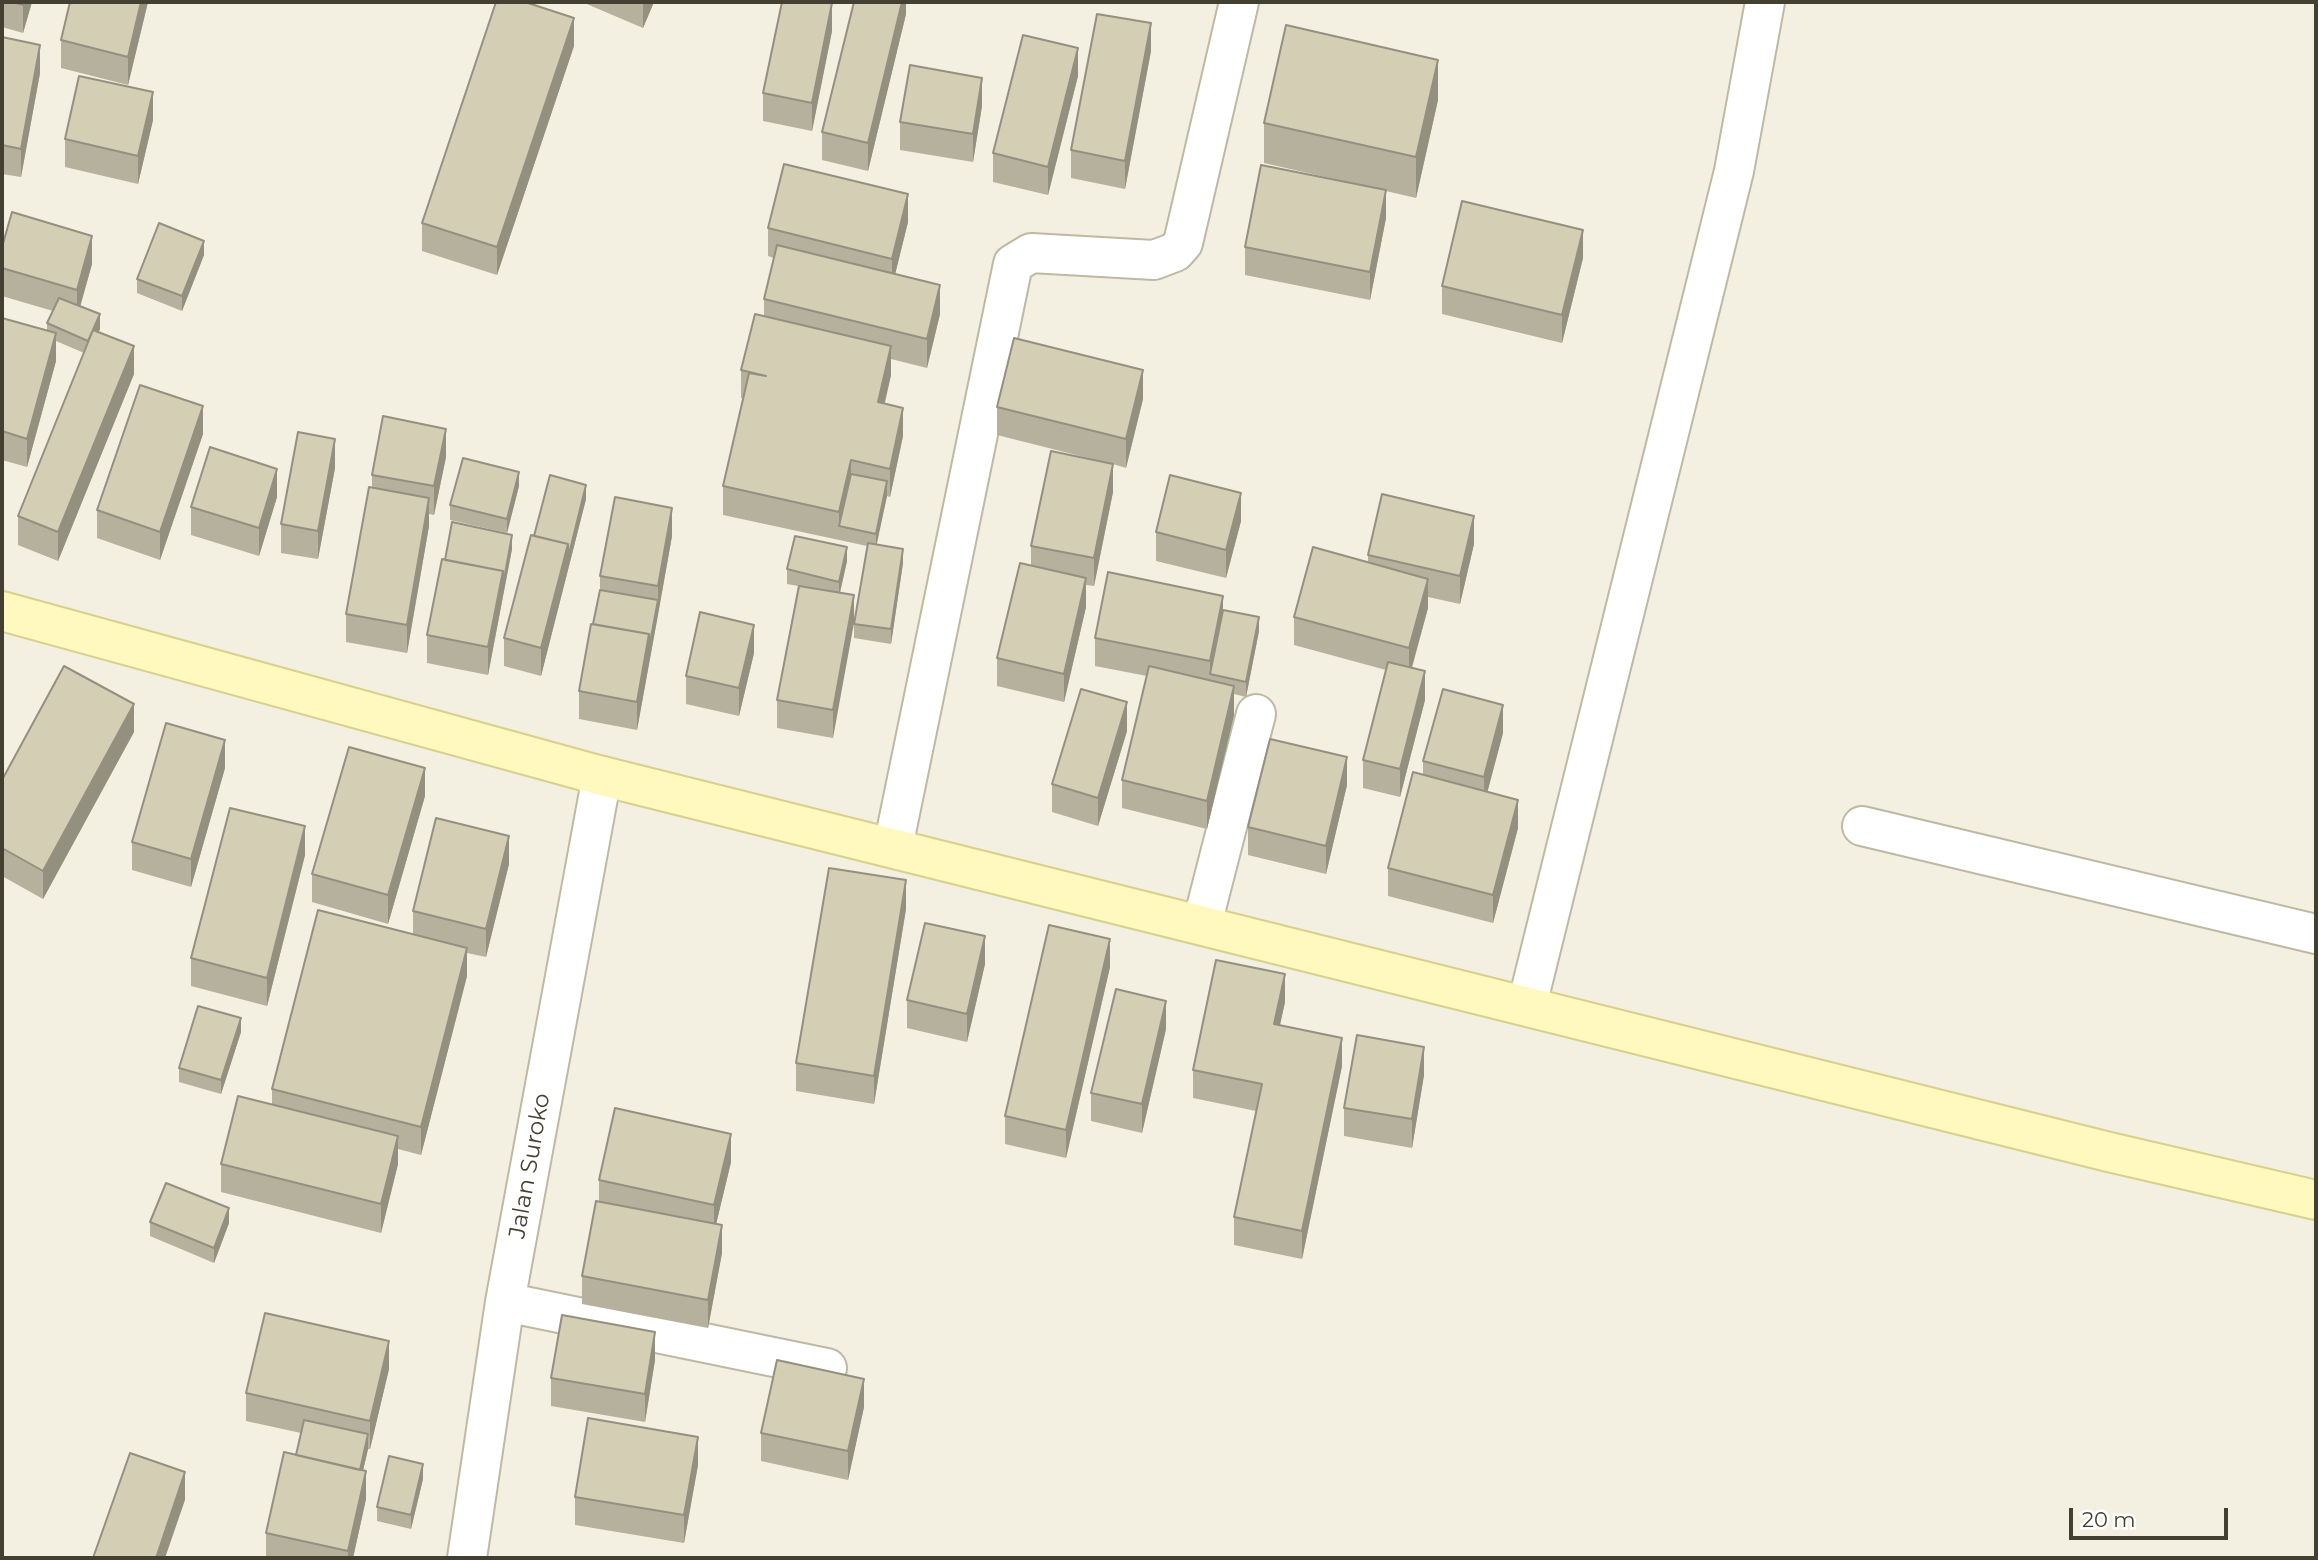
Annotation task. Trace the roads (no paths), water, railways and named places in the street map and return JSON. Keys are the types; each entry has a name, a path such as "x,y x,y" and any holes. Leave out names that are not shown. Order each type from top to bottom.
{"street":[{"path":"893,846 1013,264 1031,253 1154,260 1175,253 1183,243 1239,2"},
{"path":"1527,1005 1734,171 1765,2"},
{"path":"2,611 602,776 893,846 2109,1152 2316,1200"},
{"path":"1202,924 1256,714"},
{"name":"Jalan Suroko","path":"467,1558 505,1302 602,776"},
{"path":"1862,826 2316,934"},
{"path":"505,1302 827,1368"}]}
